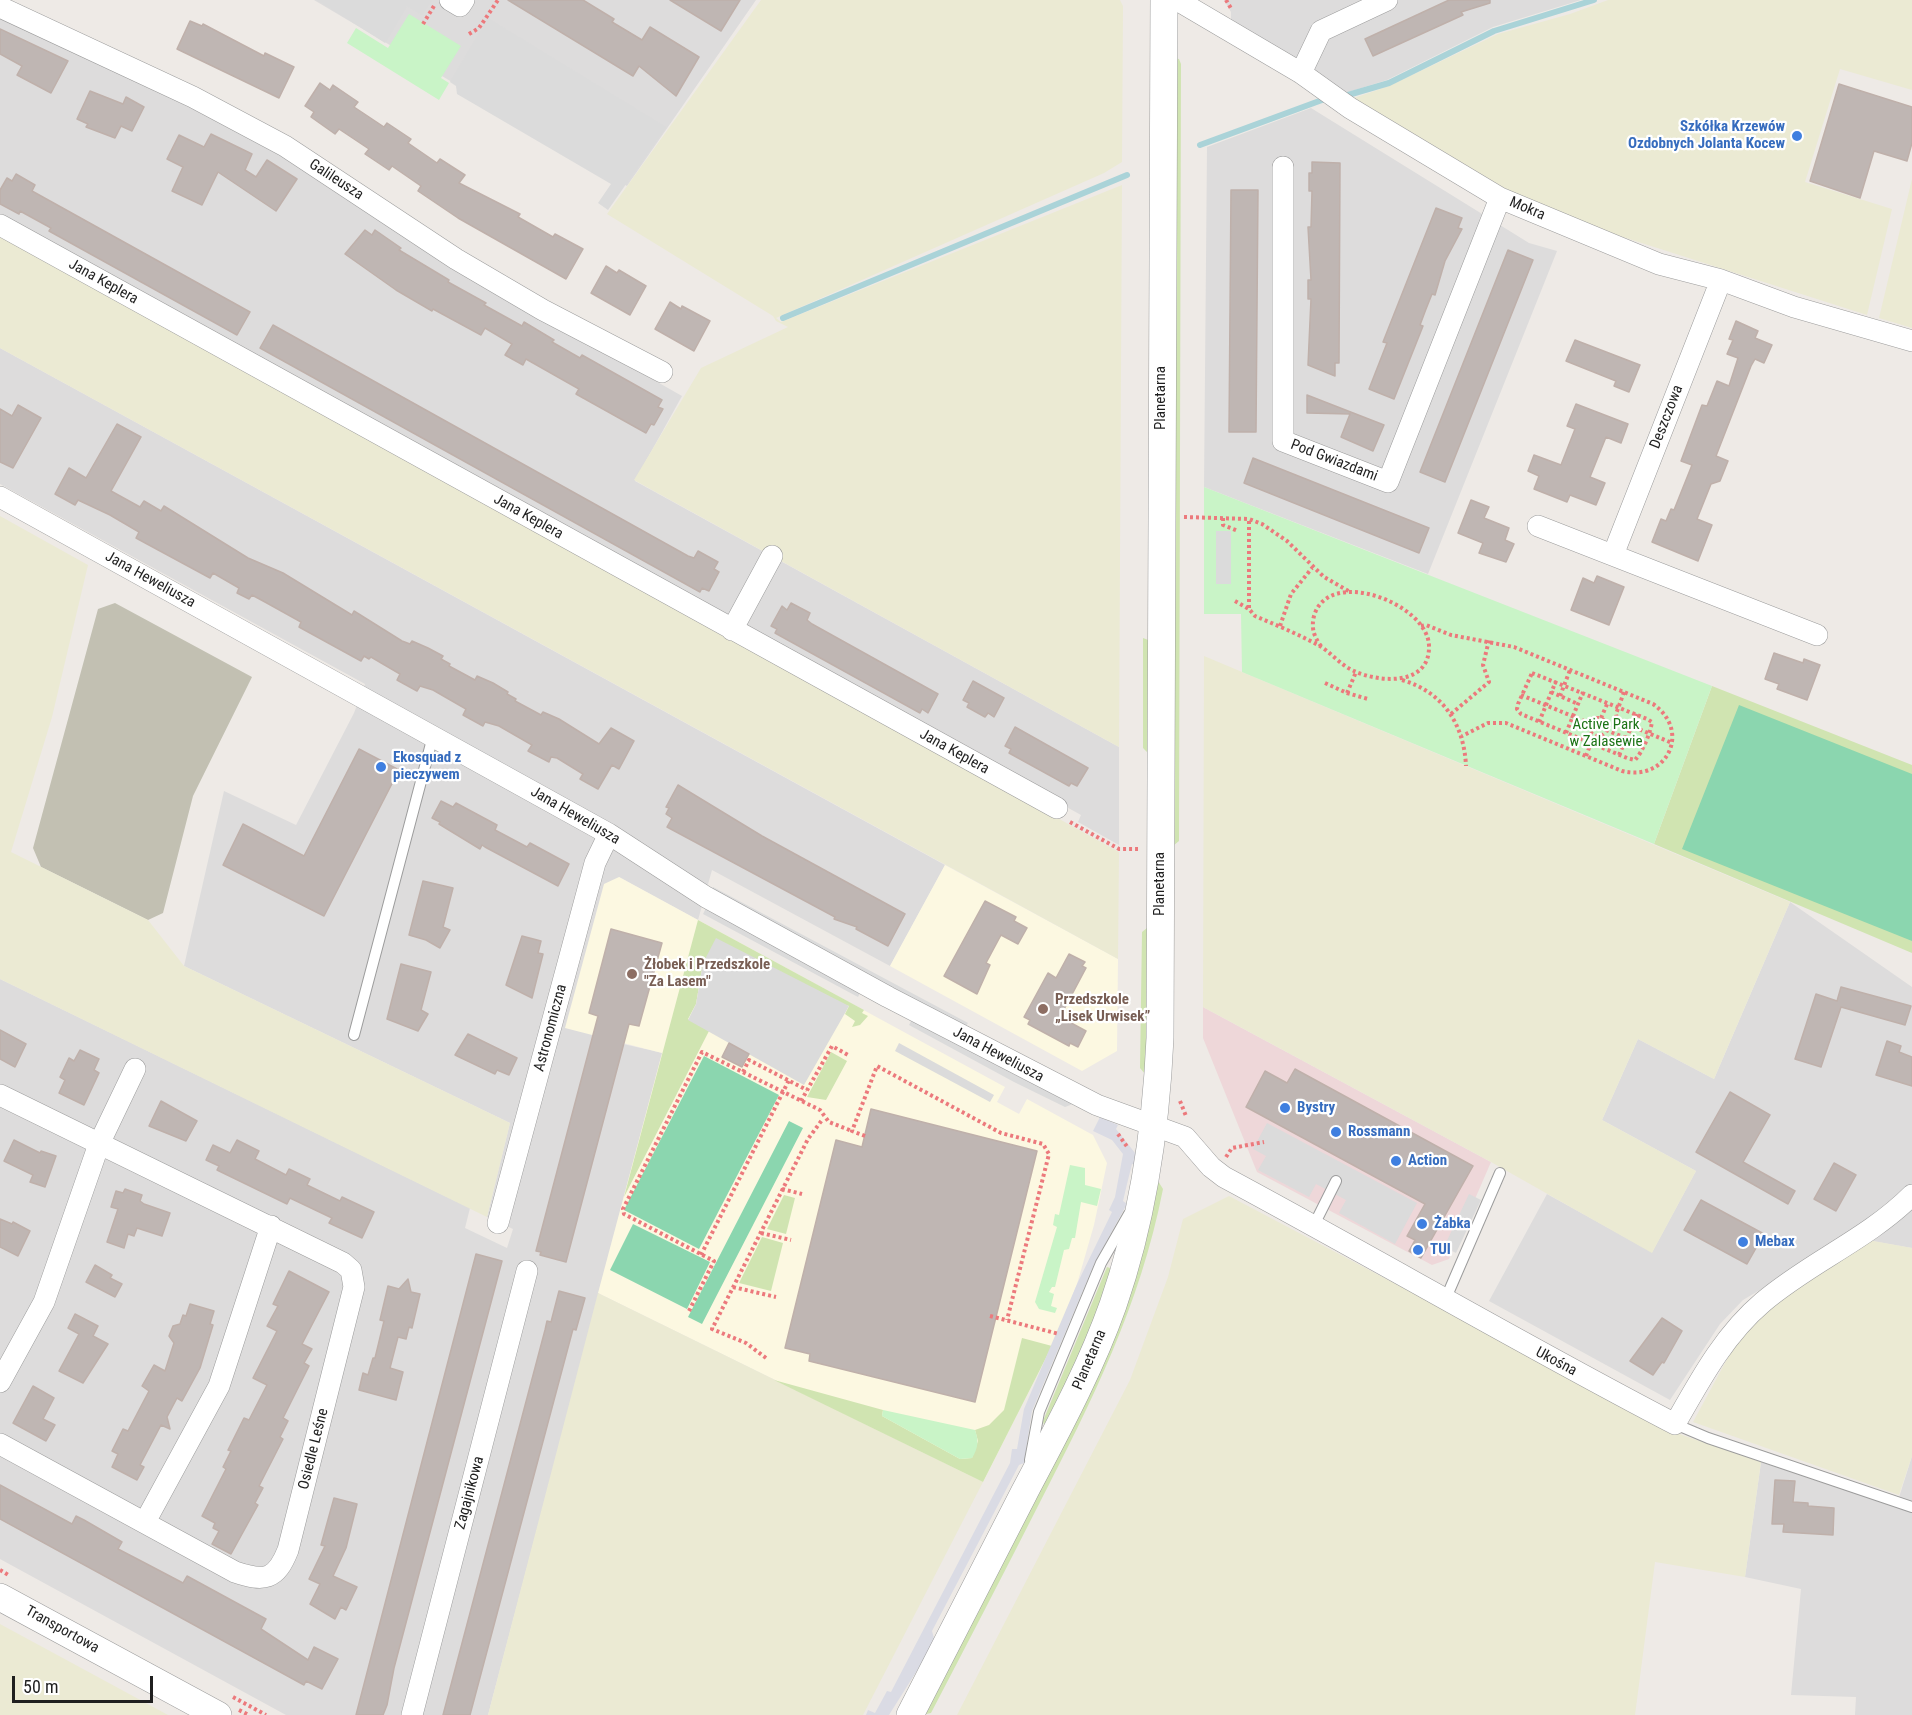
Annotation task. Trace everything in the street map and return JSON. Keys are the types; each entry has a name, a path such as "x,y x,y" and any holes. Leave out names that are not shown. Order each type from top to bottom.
{"street":[{"path":"450,0 460,6 464,0"},
{"name":"Planetarna","path":"909,1715 1025,1493 1078,1388 1101,1335 1125,1266 1144,1188 1154,1128 1160,1038 1164,0"},
{"name":"Mokra","path":"1177,0 1301,73 1350,108 1500,198 1632,254 1721,280 1794,307 1912,341"},
{"path":"1301,73 1321,32 1387,0"},
{"name":"Galileusza","path":"0,7 193,97 285,146 456,259 543,310 662,372"},
{"name":"Pod Gwiazdami","path":"1283,168 1283,441 1388,482 1500,198"},
{"name":"Jana Keplera","path":"0,225 1057,808"},
{"name":"Deszczowa","path":"1613,555 1721,280"},
{"name":"Jana Heweliusza","path":"0,497 609,834 706,897 888,997 1050,1082 1109,1111 1154,1128"},
{"path":"1538,526 1817,635"},
{"path":"732,630 772,556"},
{"name":"Astronomiczna","path":"498,1223 595,863 609,834"},
{"path":"0,1382 44,1302 99,1144 135,1069"},
{"name":"Osiedle Leśne","path":"0,1095 343,1263 351,1270 354,1287 283,1560 279,1568 268,1577 251,1577 235,1572 0,1444"},
{"name":"Ukośna","path":"1154,1128 1185,1137 1211,1167 1224,1177 1446,1298 1537,1352 1675,1424"},
{"path":"1675,1424 1704,1373 1745,1318 1788,1283 1865,1233 1912,1195"},
{"path":"145,1522 219,1386 271,1226"},
{"name":"Zagajnikowa","path":"412,1715 527,1271"},
{"name":"Transportowa","path":"0,1597 218,1715"}],"lane":[{"path":"354,1035 433,736"},
{"path":"1446,1298 1500,1173"},
{"path":"1314,1225 1336,1181"},
{"path":"1675,1424 1708,1438 1912,1507"}],"path":[{"path":"423,24 437,0"},
{"path":"469,34 478,28 498,0"},
{"path":"1184,518 1249,519 1280,535 1312,568 1350,592"},
{"path":"1223,518 1223,525 1238,531"},
{"path":"1249,519 1249,609"},
{"path":"1280,626 1291,594 1312,568"},
{"path":"1235,601 1249,609 1255,616 1321,646 1337,661 1356,672 1384,679 1398,679 1418,671 1427,659 1429,642 1421,626 1389,600 1350,592 1333,594 1319,605 1313,621 1313,630 1321,646"},
{"path":"1421,626 1426,625 1451,635 1489,640 1514,647 1624,692 1661,710 1671,725 1672,743 1664,760 1657,767 1640,774 1622,771 1506,723 1488,723 1462,735"},
{"path":"1451,714 1489,682 1483,664 1489,640"},
{"path":"1560,696 1570,670"},
{"path":"1347,693 1356,672"},
{"path":"1532,673 1556,681 1652,722 1635,760 1521,714 1517,709 1532,673"},
{"path":"1398,679 1425,690 1451,714 1462,735 1466,766"},
{"path":"1539,722 1556,681"},
{"path":"1325,683 1368,699"},
{"path":"1551,692 1578,704"},
{"path":"1566,733 1583,692"},
{"path":"1624,692 1617,720 1672,743"},
{"path":"1521,695 1589,723"},
{"path":"1601,718 1608,702"},
{"path":"1619,755 1636,714"},
{"path":"1601,718 1592,719 1589,728 1594,735 1599,735 1606,730"},
{"path":"1601,718 1607,725 1606,730"},
{"path":"1606,730 1643,745"},
{"path":"1586,756 1591,743"},
{"path":"1057,808 1071,822 1119,849 1138,849"},
{"path":"801,1101 832,1046 848,1055"},
{"path":"689,1311 714,1261 624,1214 622,1209 702,1052 820,1110 829,1122 865,1136"},
{"path":"743,1072 749,1060 807,1090"},
{"path":"852,1131 877,1066 1001,1133 1043,1144 1049,1154 1007,1320"},
{"path":"701,1254 789,1080"},
{"path":"1186,1118 1190,1123"},
{"path":"766,1358 746,1343 712,1329 808,1139 822,1120"},
{"path":"1222,1162 1232,1148 1264,1142"},
{"path":"782,1189 802,1194"},
{"path":"760,1233 791,1240"},
{"path":"734,1287 776,1297"},
{"path":"990,1316 1063,1336"}],"shaded area":[{"path":"314,0 756,0 627,186"},
{"path":"317,0 432,0 422,15 407,6 385,43"},
{"path":"1224,0 1581,0 1493,27 1387,80 1345,93 1231,22 1231,12"},
{"path":"0,14 262,139 414,244 682,396 635,481 1119,747 1119,845 1078,822 1081,815 0,217"},
{"path":"488,18 666,127 608,210 598,203 611,184 457,94 456,86 450,82"},
{"path":"1311,108 1529,243 1557,251 1428,574 1204,487 1207,147"},
{"path":"0,348 945,865 890,966 712,870 698,920 619,877 623,1044 663,1053 488,1715 286,1715 0,1559 0,979 470,1208 465,1228 507,1248 513,1229 487,1217 510,1123 184,966 224,791 296,825 354,713 365,684 0,484"},
{"path":"1216,531 1231,531 1231,584 1216,584"},
{"path":"115,603 252,677 193,796 163,913 148,920 41,867 33,848 98,609"},
{"name":"Przedszkole „Lisek Urwisek”","path":"945,865 1118,959 1117,1051 1082,1071 890,966"},
{"path":"619,877 1005,1087 997,1102 1019,1114 1027,1099 1093,1135 1107,1163 1094,1225 1077,1284 1055,1340 983,1482 598,1293 662,1053 565,1028 604,884"},
{"path":"713,887 968,1023 964,1029 710,892"},
{"path":"1790,902 1912,987 1912,1248 1849,1237 1743,1300 1720,1324 1670,1400 1489,1301 1547,1194 1652,1252 1696,1171 1602,1120 1638,1039 1714,1079"},
{"path":"706,908 861,991 858,997 703,914"},
{"path":"716,938 849,1006 804,1085 688,1020 696,1004 703,963"},
{"path":"1203,1007 1491,1162 1449,1259 1432,1265 1257,1172 1203,1038"},
{"path":"912,1019 1073,1104 1065,1107 1014,1082 909,1025"},
{"path":"899,1043 994,1095 990,1102 895,1051"},
{"path":"1100,1117 1118,1125 1116,1129 1139,1158 1137,1165 1132,1164 1123,1201 1127,1204 1095,1262 1032,1411 1024,1463 1019,1465 932,1631 935,1642 889,1715 866,1715 868,1710 875,1713 887,1691 891,1692 1010,1463 1012,1449 1017,1449 1024,1409 1077,1284 1112,1212 1109,1210 1115,1197 1123,1154 1112,1140 1093,1131"},
{"path":"1267,1123 1417,1203 1395,1244 1339,1213 1346,1200 1316,1184 1309,1197 1258,1170 1266,1156 1253,1149"},
{"path":"1469,1194 1481,1200 1456,1253 1444,1247"},
{"path":"1912,1456 1912,1715 1855,1715 1856,1697 1791,1695 1801,1589 1745,1577 1761,1462 1896,1507"}],"green space":[{"path":"761,0 1120,0 1123,6 1122,162 1104,173 776,318 781,322 1122,185 1119,747 634,480 701,368 788,327 607,214"},
{"path":"1608,0 1912,0 1912,90 1840,69 1805,182 1892,209 1867,315 1579,223 1509,191 1354,98 1389,86 1498,34 1570,14"},
{"path":"409,14 461,46 441,78 449,83 439,100 347,43 356,28 388,48"},
{"path":"1173,58 1179,59 1181,64 1179,841 1173,846"},
{"path":"1912,179 1912,328 1879,318"},
{"path":"0,234 1119,852 1118,959 0,348"},
{"name":"Active Park w Zalasewie","path":"1204,487 1712,686 1654,844 1242,672 1241,614 1204,614"},
{"path":"0,516 88,565 52,717 11,852 148,920 184,966 510,1123 487,1217 0,979"},
{"path":"1143,638 1151,641 1148,753 1143,748"},
{"path":"1204,656 1790,902 1714,1079 1638,1039 1602,1120 1696,1171 1652,1253 1491,1162 1203,1007"},
{"path":"1712,686 1912,765 1912,953 1654,844"},
{"path":"1739,705 1912,774 1912,941 1682,849"},
{"path":"698,920 864,1010 862,1013 868,1016 860,1025 852,1027 855,1021 845,1014 849,1006 703,963 696,1004 688,1019 709,1031 624,1197"},
{"path":"1147,928 1149,1037 1145,1074 1140,1068 1142,932"},
{"path":"831,1052 847,1061 826,1100 807,1097"},
{"path":"704,1056 779,1095 699,1249 624,1210"},
{"path":"789,1121 803,1128 702,1324 688,1317"},
{"path":"1070,1165 1085,1168 1085,1185 1101,1189 1097,1206 1081,1202 1075,1238 1072,1238 1069,1249 1064,1250 1055,1287 1052,1287 1049,1292 1054,1294 1051,1306 1057,1308 1055,1313 1039,1309 1035,1302 1057,1227 1053,1225 1055,1214 1059,1215"},
{"path":"1158,1181 1163,1189 1153,1232 1128,1313 1112,1352 1058,1467 931,1713 921,1715"},
{"path":"784,1195 795,1198 786,1234 767,1229"},
{"path":"1229,1196 1682,1435 1761,1462 1745,1577 1655,1562 1635,1715 957,1715 1130,1380 1168,1277 1183,1219"},
{"path":"633,1224 710,1262 687,1309 610,1270"},
{"path":"762,1237 783,1243 771,1291 739,1283"},
{"path":"1868,1240 1912,1248 1912,1456 1899,1495 1693,1422 1732,1350 1761,1316 1787,1294"},
{"path":"1107,1267 1113,1269 1085,1348 1044,1425 1043,1421"},
{"path":"598,1293 983,1482 863,1715 488,1715"},
{"path":"1022,1338 1052,1346 983,1482 774,1380 883,1410 882,1416 960,1459 972,1458 978,1441 975,1430 989,1425 1004,1410"},
{"path":"883,1410 975,1430 977,1448 972,1458 960,1459 882,1416"},
{"path":"0,1624 168,1715 0,1715"}],"building":[{"path":"508,0 583,0 614,19 612,22 642,40 650,27 699,57 676,96 639,66 633,76"},
{"path":"670,0 740,0 721,31"},
{"path":"1449,0 1490,0 1490,3 1461,12 1463,15 1373,56 1365,39"},
{"path":"190,21 202,26 203,24 264,56 265,53 294,67 279,98 177,49"},
{"path":"0,29 68,61 51,93 17,75 22,66 0,54"},
{"path":"320,83 330,90 333,85 358,102 354,107 384,127 387,123 411,139 408,143 437,163 440,159 465,175 459,183 520,214 518,217 553,237 555,234 583,249 566,279 458,218 418,191 421,186 392,166 389,170 365,154 369,149 339,129 335,134 311,117 314,112 305,106"},
{"path":"1839,84 1912,107 1912,143 1907,161 1874,151 1860,198 1810,181"},
{"path":"90,91 123,104 126,97 144,107 132,131 121,126 115,138 86,127 88,124 77,119"},
{"path":"211,134 252,154 245,170 256,177 267,160 297,179 276,211 218,172 202,205 172,191 183,167 167,159 179,135 204,147"},
{"path":"1312,162 1340,163 1339,363 1335,363 1335,376 1308,365 1311,299 1308,299 1308,280 1311,280 1308,227 1311,227 1312,191 1309,191 1309,173 1312,173"},
{"path":"16,174 35,185 32,191 250,312 237,335 49,231 51,228 20,211 19,214 0,204 0,190 7,178 12,181"},
{"path":"1231,190 1258,190 1256,432 1229,432"},
{"path":"1436,208 1462,218 1458,228 1462,229 1445,261 1435,295 1432,294 1426,309 1420,325 1423,326 1394,399 1369,389 1387,343 1383,342"},
{"path":"365,230 372,235 375,230 401,248 399,250 449,280 448,282 486,303 484,305 522,326 524,322 580,358 582,355 662,400 658,407 663,409 654,425 651,424 646,433 576,394 579,389 526,359 523,365 505,355 512,344 485,328 481,335 396,290 345,254"},
{"path":"1508,250 1533,260 1445,482 1420,472"},
{"path":"606,266 617,273 619,270 646,286 630,315 591,293"},
{"path":"670,302 710,321 694,351 655,329"},
{"path":"1736,321 1758,331 1755,338 1772,345 1764,363 1755,359 1751,366 1716,456 1728,461 1720,481 1711,484 1697,519 1712,525 1698,561 1652,542 1661,519 1666,521 1671,509 1674,510 1692,465 1681,461 1702,405 1707,406 1717,381 1729,386 1738,358 1727,354 1733,340 1729,339"},
{"path":"273,325 688,556 694,558 698,551 718,562 714,569 719,572 709,591 702,588 700,592 260,348"},
{"path":"1575,340 1640,365 1629,392 1614,386 1616,381 1566,361"},
{"path":"1307,395 1384,425 1373,451 1341,437 1350,414 1307,413"},
{"path":"1576,404 1628,424 1621,443 1606,437 1590,477 1605,483 1596,505 1570,495 1567,502 1534,489 1539,476 1528,471 1534,455 1561,465 1575,429 1567,426"},
{"path":"18,405 41,418 13,468 0,462 0,409 12,416"},
{"path":"117,424 141,437 111,491 140,507 144,501 161,511 164,506 248,558 283,573 352,615 354,611 402,641 410,644 412,641 428,648 443,656 441,659 450,664 449,666 475,680 477,676 493,683 508,692 507,694 516,699 515,701 541,715 543,712 559,719 599,744 611,728 634,741 619,769 612,765 598,789 580,779 583,774 557,758 551,757 549,762 528,751 532,745 499,726 485,722 483,726 463,715 466,709 433,690 420,686 417,691 397,680 400,674 371,657 369,659 364,656 361,661 299,627 301,622 265,602 252,595 249,599 237,593 239,588 213,573 210,578 136,538 139,532 110,515 78,500 75,505 55,494 69,468 86,478"},
{"path":"1253,458 1429,528 1419,553 1244,483"},
{"path":"1471,500 1489,507 1484,518 1509,528 1505,540 1514,544 1506,562 1479,553 1483,543 1458,533"},
{"path":"1597,576 1624,587 1609,625 1571,610 1583,578 1594,583"},
{"path":"791,603 810,613 807,620 812,624 938,694 928,713 922,709 920,713 775,633 777,629 771,626 782,606 787,610"},
{"path":"1774,653 1803,663 1804,659 1820,665 1807,700 1777,689 1779,684 1765,679"},
{"path":"973,681 1004,698 994,717 988,713 985,717 967,707 969,703 963,700"},
{"path":"1015,727 1088,768 1077,786 1071,783 1069,786 1009,753 1011,749 1005,746"},
{"path":"359,749 399,770 324,916 223,865 243,824 304,856"},
{"path":"678,785 762,836 905,914 888,946 856,929 857,927 834,919 835,917 667,827 672,818 666,814 669,808 666,807"},
{"path":"441,801 453,807 456,803 497,825 495,830 527,847 530,843 569,864 558,886 482,845 480,849 439,824 440,822 432,818"},
{"path":"423,881 453,888 443,927 450,930 440,948 426,940 409,935"},
{"path":"985,901 1016,917 1014,921 1027,928 1018,944 1001,935 986,963 990,965 977,994 944,976"},
{"path":"611,929 662,943 639,1026 629,1024 566,1262 540,1255 541,1252 536,1251 598,1016 589,1013"},
{"path":"522,936 541,941 538,953 543,954 532,998 506,985"},
{"path":"1069,954 1085,962 1082,966 1086,968 1060,1017 1086,1031 1078,1047 1070,1043 1069,1046 1028,1024 1030,1020 1024,1017 1048,973 1056,978"},
{"path":"401,964 431,972 421,1010 428,1014 418,1031 387,1019"},
{"path":"1841,987 1911,1006 1905,1025 1841,1007 1821,1067 1795,1059 1816,994 1837,1001"},
{"path":"0,1030 26,1044 15,1067 0,1059"},
{"path":"468,1034 517,1058 509,1075 497,1070 495,1074 455,1055"},
{"path":"1887,1041 1901,1046 1899,1052 1912,1057 1912,1086 1876,1075"},
{"path":"729,1043 749,1054 742,1067 722,1057"},
{"path":"80,1050 99,1059 94,1070 99,1073 84,1105 59,1093 65,1080 60,1077 69,1058 74,1061"},
{"path":"1295,1069 1473,1166 1421,1258 1409,1251 1415,1240 1407,1236 1425,1204 1246,1107 1265,1071 1287,1083"},
{"path":"1730,1092 1770,1115 1743,1162 1795,1191 1788,1204 1696,1152"},
{"path":"161,1101 197,1121 186,1141 149,1126"},
{"path":"871,1109 1037,1151 975,1402 809,1361 810,1354 785,1348 836,1140 862,1147"},
{"path":"14,1140 40,1153 41,1151 56,1156 45,1187 30,1182 33,1175 4,1161"},
{"path":"237,1140 259,1151 255,1159 286,1175 289,1169 310,1179 307,1185 340,1201 342,1197 374,1212 362,1238 329,1223 332,1218 290,1198 287,1204 217,1170 219,1166 206,1160 213,1145 230,1153"},
{"path":"1834,1163 1856,1175 1836,1211 1814,1199"},
{"path":"125,1189 142,1195 140,1201 144,1204 170,1213 162,1236 137,1228 134,1236 128,1234 124,1248 107,1242 118,1209 111,1207 116,1191 123,1193"},
{"path":"1701,1200 1764,1234 1747,1264 1684,1230"},
{"path":"0,1219 12,1224 13,1222 30,1231 18,1256 0,1247"},
{"path":"476,1254 502,1261 394,1668 387,1705 383,1715 356,1715"},
{"path":"95,1265 112,1275 110,1278 122,1284 115,1297 86,1282"},
{"path":"289,1271 329,1292 302,1344 312,1349 304,1363 309,1366 283,1418 288,1421 280,1437 283,1439 259,1486 263,1488 255,1503 258,1505 231,1554 212,1544 219,1531 213,1528 215,1523 202,1516 226,1469 223,1467 231,1451 228,1450 244,1418 249,1420 267,1385 253,1378 277,1331 267,1326 278,1306 273,1304"},
{"path":"408,1279 411,1292 420,1294 412,1328 409,1327 406,1339 398,1337 390,1368 403,1372 396,1400 359,1390 363,1373 368,1375 373,1358 375,1358 384,1321 380,1320 388,1286 399,1289"},
{"path":"559,1291 585,1298 576,1330 573,1329 470,1715 443,1715 547,1321 551,1322"},
{"path":"190,1304 214,1311 210,1324 213,1325 200,1368 182,1401 177,1398 167,1417 170,1429 161,1425 140,1465 144,1467 137,1480 112,1467 118,1454 112,1451 123,1429 128,1431 149,1391 142,1386 154,1365 165,1371 174,1343 169,1336 173,1326 180,1324 183,1315 186,1316"},
{"path":"75,1314 98,1326 93,1336 108,1344 83,1383 59,1371 79,1334 68,1328"},
{"path":"1662,1318 1682,1331 1664,1363 1662,1362 1653,1375 1630,1361"},
{"path":"33,1386 54,1398 43,1419 55,1425 46,1441 13,1423"},
{"path":"1775,1480 1795,1481 1793,1502 1834,1508 1833,1535 1783,1532 1784,1524 1772,1524"},
{"path":"0,1485 72,1524 76,1516 84,1520 122,1542 118,1549 183,1583 187,1576 266,1619 261,1629 308,1660 314,1647 338,1659 322,1689 306,1681 304,1685 0,1519"},
{"path":"334,1498 357,1504 346,1548 333,1576 357,1587 346,1610 341,1607 335,1619 310,1604 320,1584 309,1579 325,1546 321,1545"}],"waterway":[{"path":"1348,95 1389,83 1494,31 1594,0"},
{"path":"1200,145 1322,100"},
{"path":"783,318 1127,175"}],"place":[{"name":"Szkółka Krzewów Ozdobnych Jolanta Kocew","path":"1797,136"},
{"name":"Ekosquad z pieczywem","path":"381,767"},
{"name":"Żłobek i Przedszkole \"Za Lasem\"","path":"632,974"},
{"name":"Przedszkole „Lisek Urwisek”","path":"1043,1009"},
{"name":"Bystry","path":"1285,1108"},
{"name":"Rossmann","path":"1336,1132"},
{"name":"Action","path":"1396,1161"},
{"name":"Żabka","path":"1422,1224"},
{"name":"Mebax","path":"1743,1242"},
{"name":"TUI","path":"1418,1250"}]}
